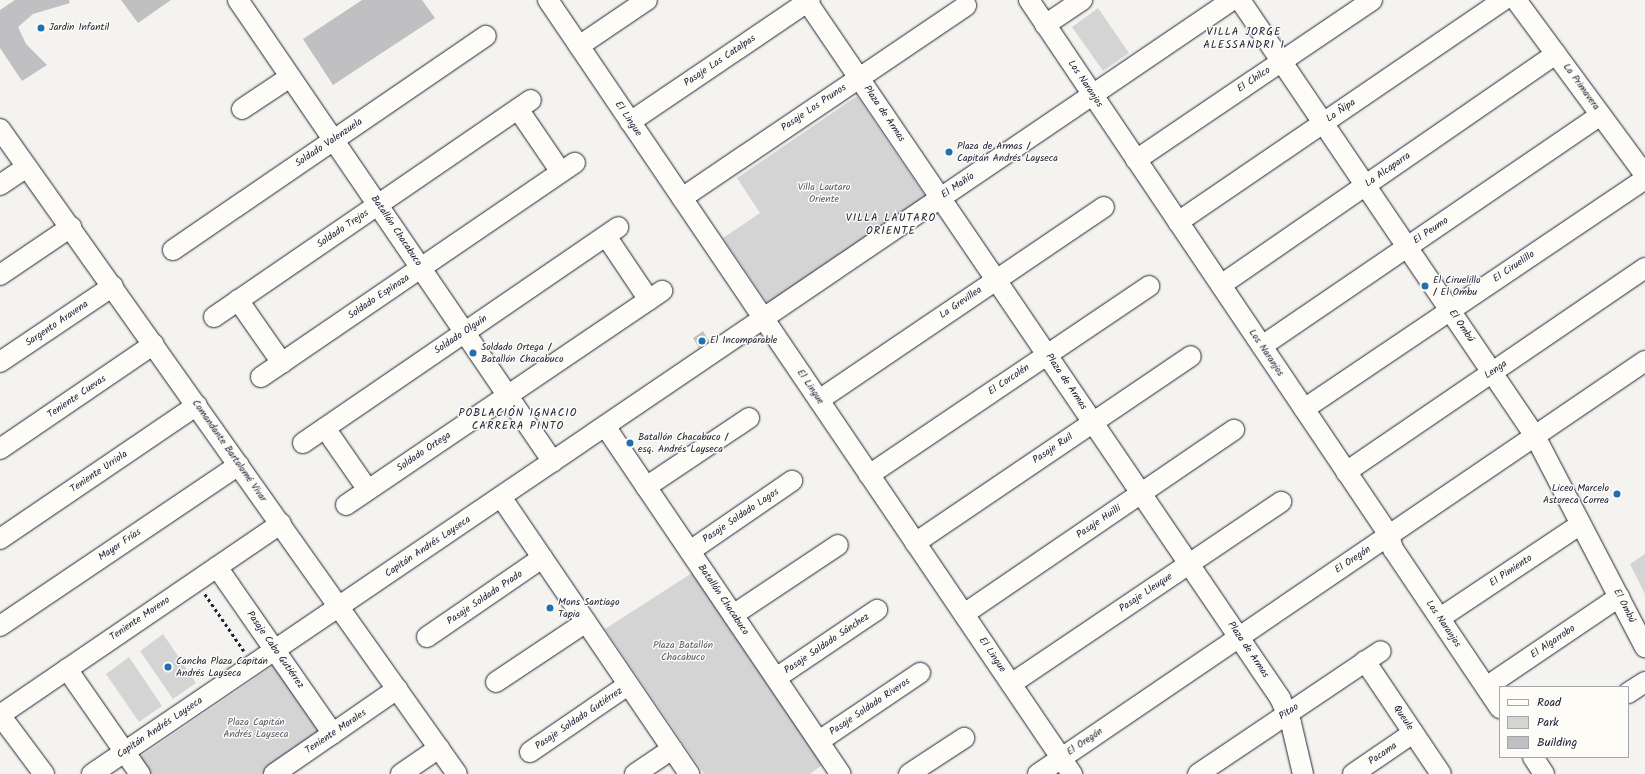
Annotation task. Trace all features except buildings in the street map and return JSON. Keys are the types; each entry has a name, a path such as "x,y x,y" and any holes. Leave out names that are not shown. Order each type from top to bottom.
{"street":[{"name":"Batallón Chacabuco","path":"238,0 553,462"},
{"name":"El Lingue","path":"548,0 1066,766"},
{"path":"579,46 647,0"},
{"name":"Los Naranjos","path":"1029,0 1389,535 1393,549 1499,706"},
{"path":"1046,25 1082,0"},
{"name":"El Mañío","path":"764,318 1232,0"},
{"name":"El Ombú","path":"1240,0 1535,436 1645,646"},
{"name":"El Chilco","path":"1136,160 1372,0"},
{"name":"La Ñipa","path":"1178,222 1504,0"},
{"name":"La Primavera","path":"1516,0 1645,175"},
{"name":"Plaza de Armas","path":"808,1 996,280 1240,637 1288,713 1303,774"},
{"name":"Pasaje Las Catalpas","path":"630,122 808,1"},
{"name":"Pasaje Los Prunos","path":"682,198 966,6"},
{"name":"Soldado Valenzuela","path":"173,250 486,36"},
{"name":"La Alcaparra","path":"1221,285 1556,54"},
{"path":"242,109 290,76"},
{"name":"Soldado Espinoza","path":"261,377 568,167 524,104"},
{"name":"Soldado Trejos","path":"214,317 524,104"},
{"name":"El Peumo","path":"1262,346 1601,115"},
{"name":"Comandante Bartolomé Vivar","path":"0,129 113,286 457,774"},
{"path":"0,185 27,167"},
{"name":"El Ciruelillo","path":"1304,408 1645,179"},
{"name":"La Grevillea","path":"819,400 1104,207"},
{"path":"0,275 71,227"},
{"name":"Soldado Ortega","path":"346,505 655,295 612,232"},
{"name":"Soldado Olguín","path":"303,443 612,232"},
{"name":"Lenga","path":"1346,472 1645,268"},
{"name":"Sargento Aravena","path":"0,362 113,286"},
{"name":"El Corcolén","path":"870,475 1149,286"},
{"path":"238,300 282,363"},
{"name":"Capitán Andrés Layseca","path":"92,774 764,318"},
{"name":"Teniente Cuevas","path":"0,449 154,344"},
{"name":"Pasaje Ruil","path":"916,543 1191,356"},
{"name":"El Oregón","path":"1038,774 1066,766 1240,637 1645,361"},
{"name":"Teniente Urriola","path":"0,539 197,405"},
{"path":"646,487 749,418"},
{"name":"Batallón Chacabuco","path":"605,426 841,774"},
{"path":"325,428 368,490"},
{"name":"Pasaje Huilli","path":"964,614 1234,430"},
{"name":"Mayor Frías","path":"0,626 239,464"},
{"name":"Pasaje Soldado Lagos","path":"690,551 792,482"},
{"path":"501,497 689,774"},
{"name":"Pasaje Lleuque","path":"1011,684 1282,502"},
{"name":"Teniente Moreno","path":"0,715 281,524"},
{"name":"El Pimiento","path":"1440,618 1581,524"},
{"path":"733,615 838,545"},
{"name":"Pasaje Soldado Prado","path":"427,637 542,558"},
{"name":"Pasaje Cabo Gutiérrez","path":"217,567 333,734"},
{"name":"El Algarrobo","path":"1486,687 1619,597"},
{"name":"Pasaje Saldado Sánchez","path":"776,678 877,610"},
{"path":"496,682 586,622"},
{"name":"Pitao","path":"1198,774 1373,656"},
{"name":"Queule","path":"1373,656 1413,733 1441,774"},
{"path":"67,669 140,774"},
{"name":"Pasaje Soldado Riveros","path":"819,741 920,673"},
{"path":"1629,692 1645,682"},
{"name":"Pasaje Soldado Gutiérrez","path":"530,752 628,685"},
{"name":"Teniente Morales","path":"274,774 397,689"},
{"path":"0,715 44,774"},
{"name":"Pacama","path":"1353,774 1413,733"},
{"path":"909,774 964,738"},
{"path":"401,774 439,748"},
{"path":"635,774 672,749"},
{"path":"1534,758 1544,774"}],"path":[{"path":"196,581 254,665"}],"green space":[{"path":"1098,8 1129,53 1103,71 1072,27"},
{"name":"Villa Lautaro Oriente","path":"857,96 926,197 768,304 723,238 760,213 737,178"},
{"path":"1645,554 1645,594 1630,564"},
{"name":"Plaza Batallón Chacabuco","path":"692,573 822,765 810,774 704,774 605,629"},
{"name":"Cancha Plaza Capitán Andrés Layseca","path":"163,634 196,683 173,699 140,651"},
{"name":"Cancha Plaza Capitán Andrés Layseca","path":"129,657 162,706 139,722 106,674"},
{"name":"Plaza Capitán Andrés Layseca","path":"276,664 323,732 261,774 147,774 137,759"}],"place":[{"name":"Jardin Infantil","path":"41,28"},
{"name":"Plaza de Armas / Capitán Andrés Layseca","path":"949,152"},
{"name":"El Ciruelillo / El Ombu","path":"1425,286"},
{"name":"El Incomparable","path":"702,341"},
{"name":"Soldado Ortega / Batallón Chacabuco","path":"473,353"},
{"name":"Batallón Chacabuco / esq. Andrés Layseca","path":"630,443"},
{"name":"Liceo Marcelo Astoreca Correa","path":"1617,494"},
{"name":"Mons Santiago Tapia","path":"550,608"},
{"name":"Cancha Plaza Capitán Andrés Layseca","path":"168,667"}],"district":[{"name":"VILLA JORGE ALESSANDRI I","path":"1244,39"},
{"name":"VILLA LAUTARO ORIENTE","path":"891,225"},
{"name":"POBLACIÓN IGNACIO CARRERA PINTO","path":"518,420"}]}
